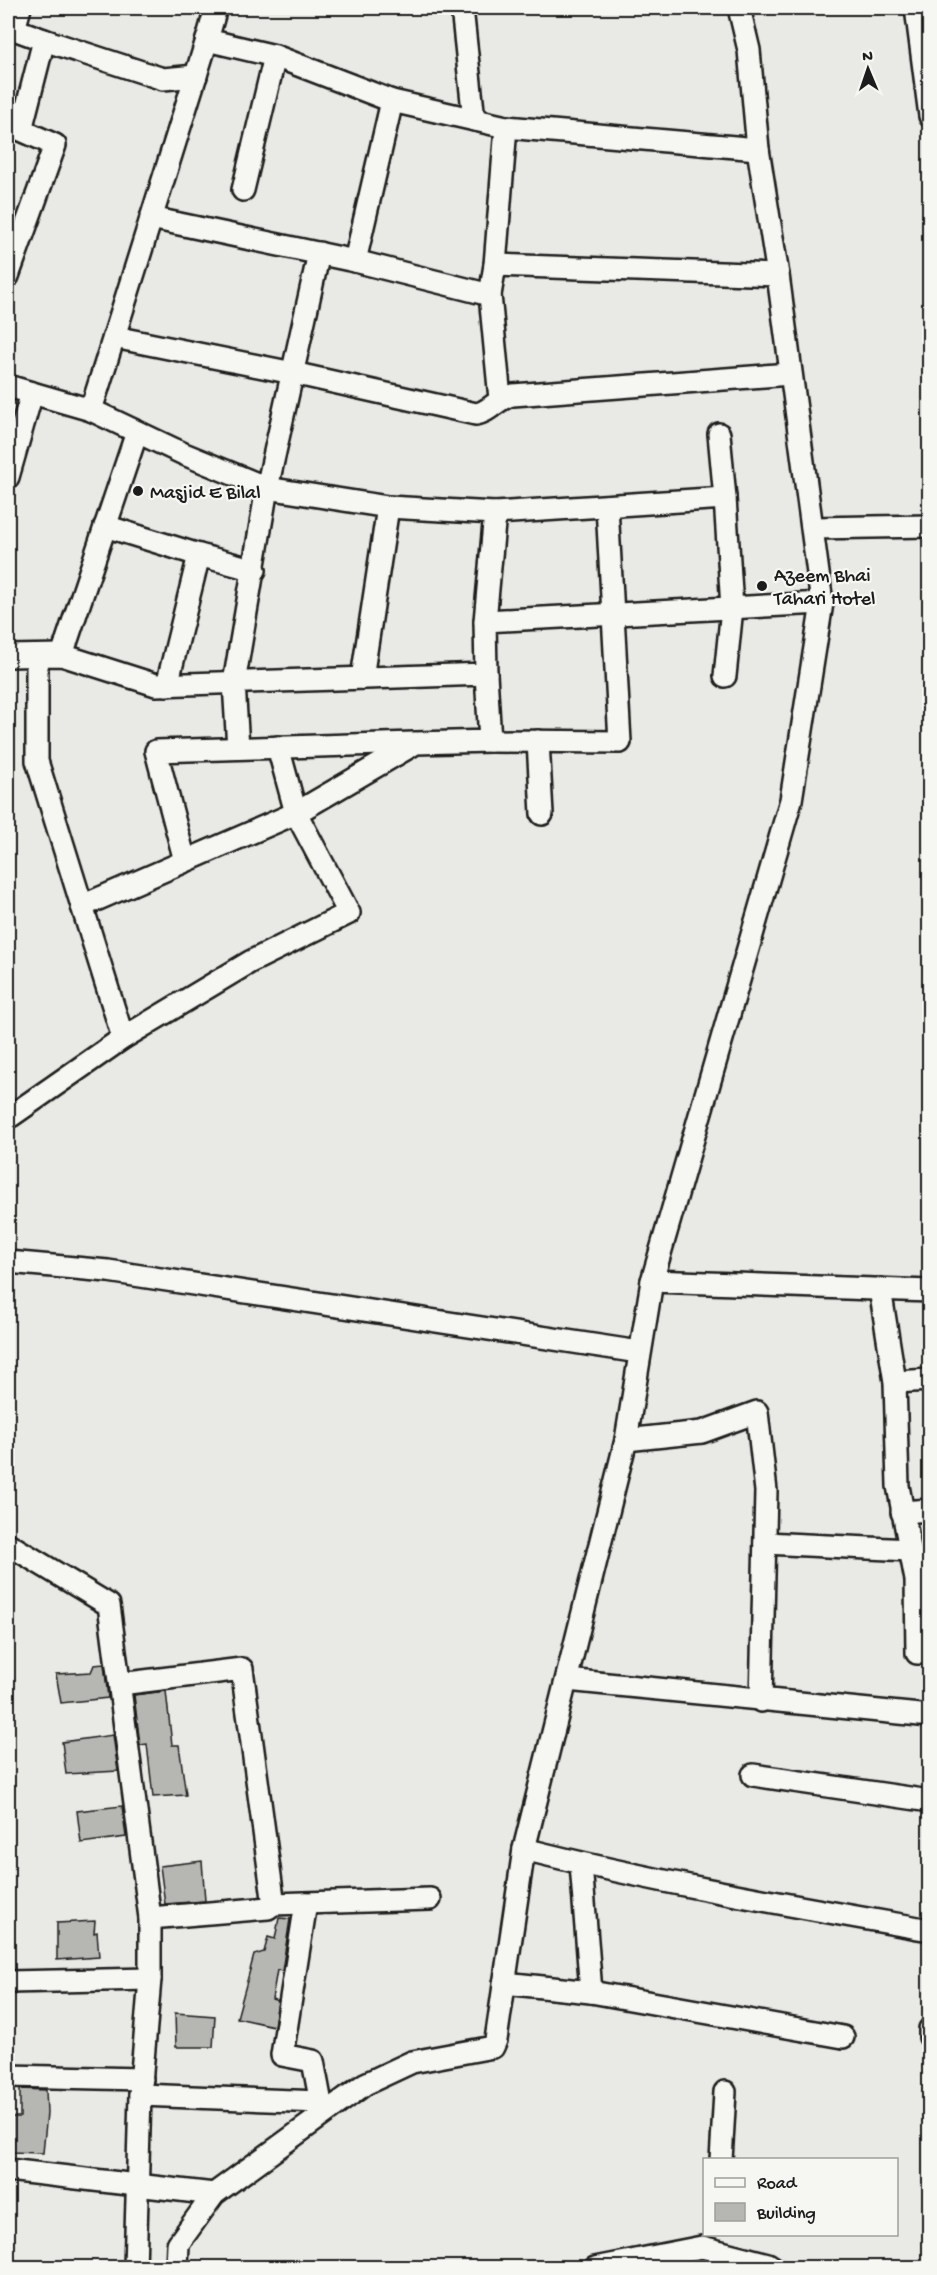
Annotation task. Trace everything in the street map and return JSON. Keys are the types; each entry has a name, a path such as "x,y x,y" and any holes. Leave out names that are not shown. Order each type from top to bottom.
{"street":[{"path":"20,8 11,28 163,79 196,76"},
{"path":"91,410 216,8"},
{"path":"462,8 474,120"},
{"path":"177,2268 178,2244 214,2194 322,2108 395,2068 412,2062 493,2048 524,1850 626,1440 652,1281 791,800 822,603 778,275 758,149 748,50 739,8"},
{"path":"916,8 930,116"},
{"path":"8,276 55,145 14,128 44,40"},
{"path":"207,40 275,56 393,100 506,127 758,149"},
{"path":"243,190 275,56"},
{"path":"356,261 393,100"},
{"path":"500,399 490,295 495,265 506,127"},
{"path":"151,218 356,261 490,295"},
{"path":"238,748 234,683 255,570 267,488 319,253"},
{"path":"495,265 778,275"},
{"path":"114,337 293,373 476,414 483,413 500,399 513,395 790,374"},
{"path":"8,386 91,410 184,454 267,488 388,507 495,513 725,498"},
{"path":"8,477 32,393"},
{"path":"62,656 137,432"},
{"path":"719,434 732,608 725,676"},
{"path":"185,861 156,751 416,742 620,742 608,506"},
{"path":"362,678 388,507"},
{"path":"490,741 485,621 495,513"},
{"path":"105,526 255,570"},
{"path":"813,528 930,526"},
{"path":"167,685 199,555"},
{"path":"485,621 822,603"},
{"path":"8,656 62,656 156,685 486,674"},
{"path":"37,656 37,761 123,1038"},
{"path":"538,741 542,814"},
{"path":"82,906 296,813 416,742"},
{"path":"9,1113 123,1038 250,962 349,913 296,813 278,747"},
{"path":"8,1262 108,1271 639,1352"},
{"path":"652,1281 930,1291"},
{"path":"880,1289 895,1382 898,1486 916,1580 917,1653 930,1653"},
{"path":"895,1382 930,1380"},
{"path":"626,1440 702,1432 757,1412 766,1491 761,1701"},
{"path":"903,1512 930,1510"},
{"path":"8,1544 109,1605 150,1918 150,1979 141,2087 135,2268"},
{"path":"765,1544 910,1550"},
{"path":"120,1684 242,1668 273,1904"},
{"path":"567,1680 930,1716"},
{"path":"753,1774 930,1801"},
{"path":"524,1850 702,1889 930,1930"},
{"path":"581,1864 591,1992"},
{"path":"150,1918 268,1908 273,1904 430,1899"},
{"path":"306,1903 282,2055 313,2061 322,2108"},
{"path":"8,1982 150,1979"},
{"path":"504,1983 591,1992 843,2037"},
{"path":"930,2029 930,2037"},
{"path":"8,2076 141,2087 322,2108"},
{"path":"721,2158 725,2092"},
{"path":"8,2170 136,2187 214,2194"},
{"path":"595,2268 716,2243 774,2268"}],"building":[{"path":"104,1664 108,1698 61,1703 56,1674 91,1672 94,1665"},
{"path":"166,1691 172,1745 179,1745 186,1795 153,1797 147,1744 140,1745 134,1695"},
{"path":"113,1735 118,1771 66,1774 62,1742"},
{"path":"122,1806 126,1837 81,1843 77,1811"},
{"path":"202,1861 205,1901 165,1904 160,1866"},
{"path":"279,1918 290,1919 282,1971 277,1970 272,1999 278,2001 274,2026 237,2018 254,1955 264,1952 268,1937 275,1939"},
{"path":"95,1921 94,1933 97,1932 99,1957 57,1960 57,1923"},
{"path":"175,2013 215,2016 213,2047 176,2047"},
{"path":"20,2089 46,2090 47,2113 43,2153 8,2152 8,2117 20,2117"}],"place":[{"name":"Masjid E Bilal","path":"138,491"},
{"name":"Azeem Bhai Tahari Hotel","path":"762,586"}]}
